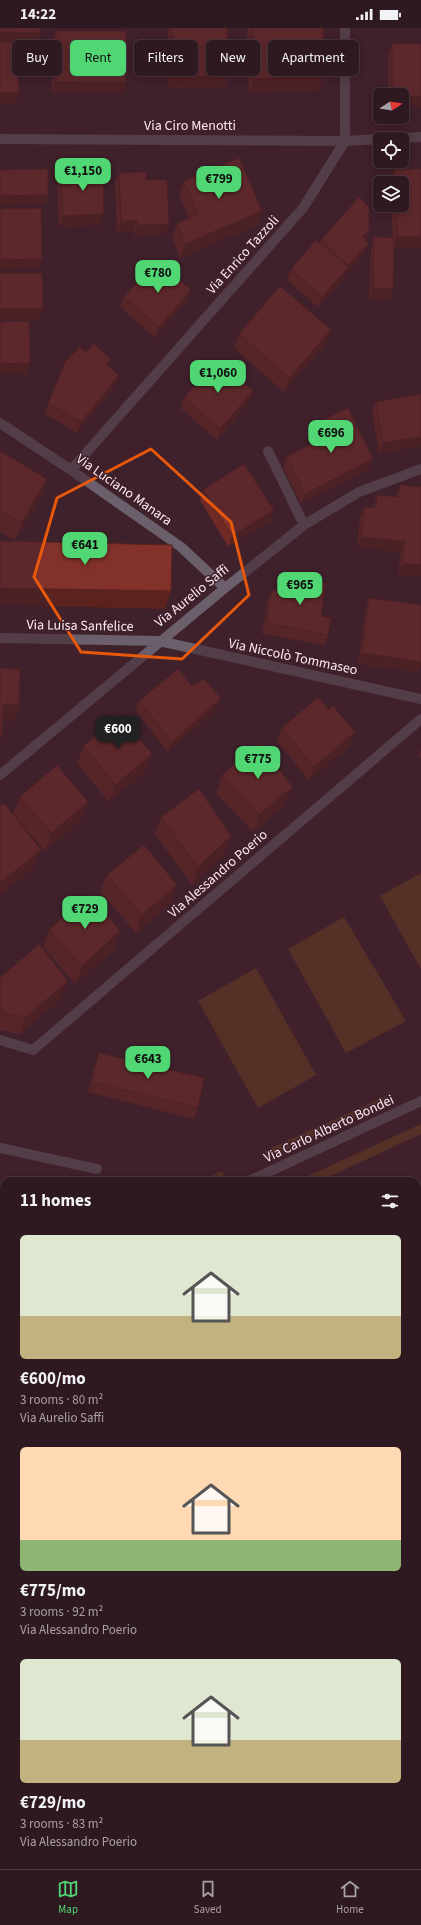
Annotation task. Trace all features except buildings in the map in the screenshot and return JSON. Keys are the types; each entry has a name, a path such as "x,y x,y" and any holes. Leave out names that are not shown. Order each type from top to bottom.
{"street":[{"path":"345,28 345,141"},
{"name":"Via Ciro Menotti","path":"409,138 421,137"},
{"name":"Via Ciro Menotti","path":"0,139 345,141 373,139"},
{"name":"Via Enrico Tazzoli","path":"70,470 303,208 345,141"},
{"name":"Via Luciano Manara","path":"0,423 181,547 225,588"},
{"path":"268,451 304,525"},
{"name":"Via Aurelio Saffi","path":"0,775 159,642 304,525 358,492 421,469"},
{"name":"Via Luisa Sanfelice","path":"0,638 159,642"},
{"name":"Via Niccolò Tommaseo","path":"159,642 421,699"},
{"name":"Via Alessandro Poerio","path":"0,1040 33,1050 421,719"},
{"name":"Via Carlo Alberto Bondei","path":"258,1177 421,1101"},
{"path":"0,1148 96,1169"}],"highlighted area":[{"path":"151,449 231,522 249,595 182,659 81,652 34,577 57,498"}],"shaded area":[{"path":"421,873 421,969 380,896"},
{"path":"344,917 406,1021 346,1053 288,949"},
{"path":"256,968 316,1075 258,1108 198,1001"},
{"path":"386,1096 386,1104 268,1158 265,1151"},
{"path":"421,1124 421,1134 329,1177 308,1176"},
{"path":"222,1171 224,1177 209,1177"}]}
